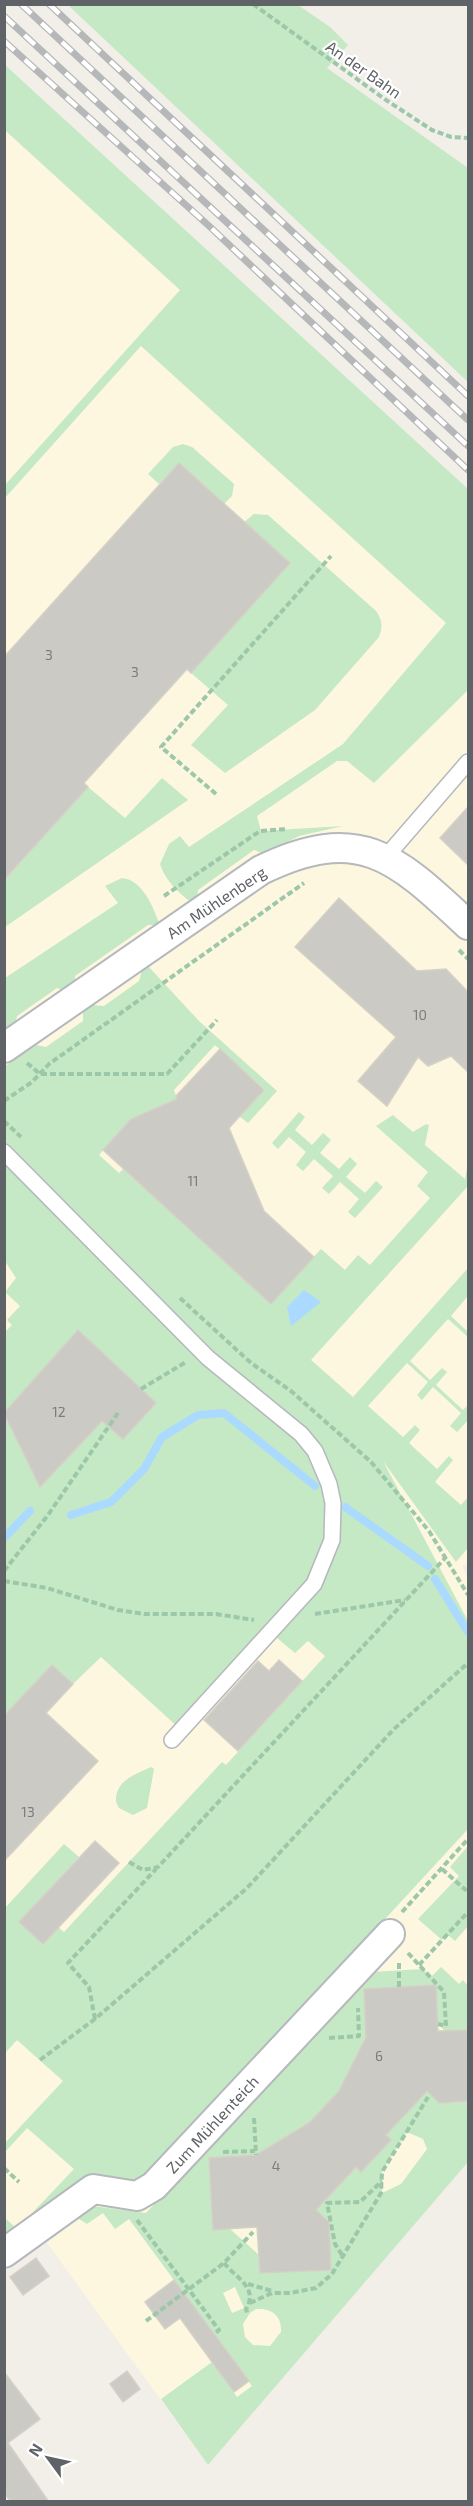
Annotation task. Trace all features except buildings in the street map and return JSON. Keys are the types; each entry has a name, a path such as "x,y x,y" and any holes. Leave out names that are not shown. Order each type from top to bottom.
{"street":[{"name":"Am Mühlenberg","path":"8,1046 261,870 288,857 315,849 367,851 385,858 416,877 460,935"},
{"name":"Zum Mühlenteich","path":"4,2253 93,2189 137,2196 154,2186 398,1942"}],"lane":[{"path":"385,858 468,762"},
{"path":"4,1152 202,1352 302,1434 315,1451 329,1484 333,1503 332,1540 314,1584 172,1740"}],"path":[{"name":"An der Bahn","path":"254,4 386,100 432,130 451,137 468,138"},
{"path":"216,794 161,747 331,556"},
{"path":"4,1101 40,1074 49,1064 310,879"},
{"path":"460,935 468,959"},
{"path":"8,1046 33,1071 40,1074 168,1074 217,1020"},
{"path":"4,1121 29,1146"},
{"path":"174,1292 251,1364 291,1390 371,1462 429,1531 468,1595"},
{"path":"141,1389 202,1352"},
{"path":"4,1571 48,1515 118,1413"},
{"path":"95,2019 89,1987 68,1964 446,1557"},
{"path":"4,1581 47,1588 118,1610 175,1616 235,1616 280,1624 406,1600"},
{"path":"40,2060 95,2019 247,1888 394,1729 468,1663"},
{"path":"438,2024 446,2026 444,1992 398,1942 393,1922 468,1839"},
{"path":"129,1862 143,1870 158,1866"},
{"path":"442,1869 468,1892"},
{"path":"418,1965 468,1912"},
{"path":"320,2038 359,2036 357,2001"},
{"path":"225,2263 247,2284 278,2292 302,2291 321,2285 332,2274 342,2254 374,2207 381,2193 382,2172 428,2097"},
{"path":"213,2153 256,2153 254,2109"},
{"path":"4,2168 19,2182"},
{"path":"342,2254 336,2248 327,2203 360,2202 383,2180"},
{"path":"131,2212 219,2330 214,2334"},
{"path":"146,2321 225,2263 253,2232"},
{"path":"247,2284 250,2303"},
{"path":"248,2315 246,2309 250,2303 278,2292"}],"shaded area":[{"path":"4,130 180,290 468,544 468,1564 462,1566 468,1579 468,2161 208,2465 37,2229 5,2253"}],"green space":[{"path":"68,5 298,5 330,27 348,45 327,68 468,168 468,382"},
{"path":"5,65 468,489 468,690 374,783 347,761 337,761 257,816 261,831 343,826 299,836 264,854 254,850 198,890 197,900 192,903 177,891 160,864 169,844 180,836 189,847 343,744 446,623 141,346 5,498 5,485 180,290 5,130"},
{"path":"183,444 192,447 234,484 232,496 224,504 179,463 159,484 148,474 173,447"},
{"path":"254,514 268,515 376,611 381,620 381,630 379,637 315,710 225,773 191,745 228,705 191,673 289,563 244,522"},
{"path":"162,778 188,800 5,927 5,880 88,787 125,818"},
{"path":"122,878 136,884 141,889 160,925 148,925 75,976 75,985 65,991 57,988 17,1016 15,1026 5,1034 5,978 118,903 105,886"},
{"path":"148,966 199,1021 277,1091 248,1123 239,1116 264,1089 215,1045 174,1090 177,1099 131,1119 99,1155 119,1173 123,1169 271,1304 321,1249 345,1270 358,1255 370,1265 430,1198 417,1186 428,1172 376,1126 393,1115 413,1132 426,1124 429,1125 425,1145 465,1179 468,1162 468,1186 311,1360 353,1397 468,1268 468,1296 451,1316 468,1332 468,1337 448,1319 410,1361 430,1380 442,1368 447,1372 436,1385 463,1410 468,1405 468,1420 457,1432 450,1426 461,1413 433,1387 422,1400 417,1395 428,1382 407,1363 368,1406 403,1437 415,1425 420,1430 409,1443 437,1469 449,1456 453,1460 435,1482 461,1505 468,1497 468,1548 456,1562 383,1461 468,1621 468,1829 143,2182 5,2238 5,2218 17,2229 74,2169 27,2128 5,2152 5,2143 63,2081 17,2040 5,2053 5,1908 64,1844 79,1857 19,1922 58,1927 64,1932 222,1762 226,1765 325,1656 308,1641 295,1653 271,1633 181,1730 101,1657 73,1684 52,1665 5,1716 4,1333 12,1325 7,1320 20,1306 5,1292 16,1278 5,1261 5,1066 36,1045 46,1047 83,1021 83,1011 93,1005 104,1006 139,981 142,970"},
{"path":"299,1112 305,1117 295,1130 312,1145 323,1133 331,1140 320,1153 339,1169 350,1157 357,1164 346,1177 365,1193 376,1181 383,1187 355,1218 348,1212 359,1199 340,1182 329,1194 322,1188 333,1176 314,1159 303,1171 296,1165 306,1152 289,1137 278,1149 272,1143"},
{"path":"151,1767 154,1769 147,1808 133,1815 119,1808 116,1802 122,1783"},
{"path":"468,1846 468,1926 455,1941 447,1934 442,1940 418,1919 459,1876 450,1867"},
{"path":"441,1967 459,1984 463,1980 468,1986 468,2030 445,2031 438,2024 366,2036 339,2091 309,2123 256,2155 209,2158 213,2229 230,2229 259,2255 260,2273 331,2270 329,2223 316,2210 356,2167 361,2172 391,2140 386,2135 427,2091 439,2103 468,2101 468,2162 208,2465 161,2399 212,2362 237,2397 252,2386 129,2219 115,2229 103,2213 87,2224 76,2217 92,2206 146,2213 372,1972 423,1969 431,1977","holes":["407,2132 423,2139 427,2149 401,2184 382,2193 382,2172","235,2287 244,2308 232,2313 223,2293","256,2309 262,2309 278,2317 281,2332 270,2346 253,2345 245,2337 243,2324 250,2313"]}],"water":[{"path":"304,1290 321,1302 291,1326 287,1307"}],"waterway":[{"path":"71,1515 111,1502 144,1469 162,1437 198,1415 224,1413 315,1486"},
{"path":"345,1507 428,1566"},
{"path":"4,1538 30,1511"},
{"path":"435,1579 468,1632"}],"railway":[{"path":"21,4 468,420"},
{"path":"49,4 468,396"},
{"path":"4,16 468,446"},
{"path":"4,41 208,225 468,470"}]}
